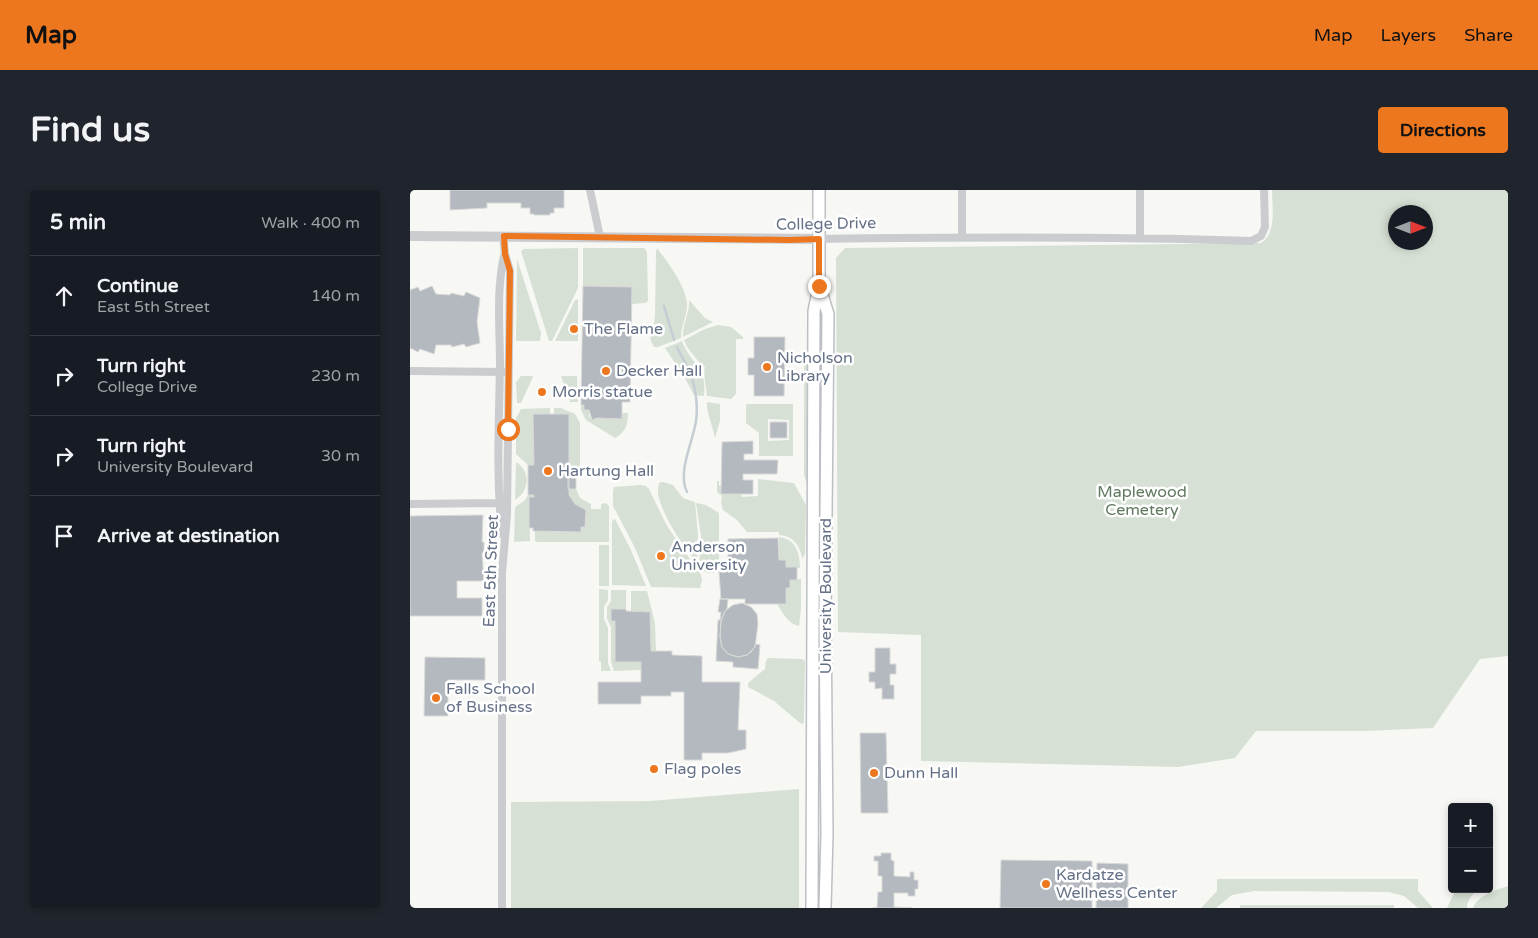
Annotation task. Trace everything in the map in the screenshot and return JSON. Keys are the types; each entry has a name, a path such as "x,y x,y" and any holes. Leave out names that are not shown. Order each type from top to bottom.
{"main road":[{"name":"University Boulevard","path":"819,190 819,286 814,311 814,347 819,646 827,834 825,908"},
{"name":"University Boulevard","path":"812,908 828,314 819,286"}],"street":[{"path":"590,190 600,237"},
{"path":"962,190 962,237"},
{"path":"1140,190 1140,237"},
{"name":"College Drive","path":"410,236 819,239 1140,237 1251,241 1261,236 1264,227 1264,190"},
{"name":"East 5th Street","path":"502,908 502,573 507,514 510,271 505,254 504,236"},
{"path":"504,550 498,504 500,273 505,254"},
{"path":"814,347 827,347"},
{"path":"410,371 509,372"},
{"path":"410,504 497,503"}],"green space":[{"name":"Maplewood Cemetery","path":"1272,190 1508,190 1508,656 1480,659 1433,728 1365,731 1256,731 1235,758 1178,767 921,761 921,635 838,632 836,258 845,248 1261,243 1266,239 1272,226"},
{"path":"578,248 578,288 552,341 549,341 521,251 524,249"},
{"path":"583,248 644,248 647,252 648,301 632,304 632,287 583,286"},
{"path":"657,248 681,284 687,307 681,338 654,347 649,331 654,325"},
{"path":"517,259 541,333 540,341 516,341"},
{"path":"578,299 578,341 555,341 575,300"},
{"path":"689,300 705,318 713,322 683,337 688,309"},
{"path":"718,325 731,327 743,337 743,339 736,339 736,394 731,399 707,396 704,377 705,367 702,366 687,347 684,340 705,329"},
{"path":"682,341 701,371 704,396 694,395 665,348"},
{"path":"809,356 810,484 807,484 804,475 804,368 805,361"},
{"path":"521,376 533,377 521,403 517,403 516,382"},
{"path":"561,376 577,376 578,402 570,402"},
{"path":"707,402 720,404 720,421 715,438 707,406"},
{"path":"747,404 793,404 793,456 759,456 759,433 746,423","holes":["768,419 789,420 789,440 768,441"]},
{"path":"581,405 584,405 584,410 589,410 589,416 592,420 597,418 621,419 622,413 628,413 626,427 615,438 586,420 581,410"},
{"path":"550,408 550,414 534,414 534,465 528,465 516,454 516,418 521,409"},
{"path":"554,408 561,408 575,414 580,423 580,470 576,477 568,477 569,414 554,414"},
{"path":"516,462 524,470 527,481 524,492 515,500"},
{"path":"758,479 794,483 806,505 805,554 802,559 798,546 788,537 779,535 779,532 747,532 737,520 723,510 722,496 717,492 717,481 719,481 719,485 741,494 742,497 758,496"},
{"path":"663,482 673,485 683,498 695,502 698,535 697,562 680,540 661,506 658,492 659,483"},
{"path":"646,486 649,489 667,526 701,575 700,588 651,587 635,548 613,506 614,487"},
{"path":"568,489 576,489 580,498 591,504 591,509 601,509 601,504 606,503 609,506 609,542 535,541 535,531 581,532 581,527 585,527 586,510 574,502"},
{"path":"528,495 534,495 534,497 529,497 530,541 514,542 515,507 524,501"},
{"path":"696,503 706,505 719,513 719,572 708,573 703,571 699,565 701,536"},
{"path":"615,519 631,550 646,586 612,585 612,522"},
{"path":"779,537 785,538 796,548 800,568 786,567 786,560 779,560"},
{"path":"599,545 609,545 609,586 599,586"},
{"path":"801,579 799,626 789,621 777,604 786,604 786,588 790,587 790,580"},
{"path":"599,589 608,590 608,600 604,607 604,619 608,628 608,663 611,671 601,671 601,662 599,661"},
{"path":"611,590 626,590 626,609 611,609 611,621 615,621 615,662 641,662 641,670 614,671 611,662 611,627 607,619 607,607 611,601"},
{"path":"631,591 647,591 655,623 656,651 651,651 650,612 631,612"},
{"path":"768,658 802,659 805,661 803,724 774,701 748,687 748,683 765,669"},
{"path":"799,789 799,908 511,908 511,802 650,801"},
{"path":"1217,879 1418,879 1418,891 1433,908 1418,908 1404,896 1389,892 1254,891 1232,895 1216,908 1201,908 1217,891"},
{"path":"1508,886 1508,908 1473,908 1475,903 1483,896 1493,893 1493,891"},
{"path":"1454,893 1474,893 1468,902 1467,908 1447,908"},
{"path":"1240,905 1394,905 1394,908 1240,908"}],"building":[{"path":"450,190 564,190 564,208 554,208 554,213 550,213 550,215 530,214 530,208 521,208 521,203 487,203 487,208 450,210"},
{"path":"432,286 436,294 450,295 451,293 464,296 466,292 480,298 477,322 480,343 466,347 464,344 452,347 451,345 436,345 434,354 420,349 418,352 410,348 410,290 418,287 420,291"},
{"name":"Decker Hall","path":"583,286 632,287 630,402 622,402 622,419 597,418 592,420 589,410 584,410 584,405 581,405"},
{"name":"Nicholson Library","path":"754,337 785,337 784,396 754,396 754,375 748,375 748,358 754,358"},
{"name":"Hartung Hall","path":"533,414 569,414 569,495 575,504 586,510 585,527 581,527 581,532 533,531 533,528 529,528 529,497 534,497 534,495 528,495 528,465 534,465"},
{"path":"770,422 787,422 787,438 770,438"},
{"path":"753,441 753,454 744,454 744,460 778,460 777,474 743,474 743,480 753,480 753,494 721,494 722,442"},
{"path":"568,477 576,477 576,489 568,489"},
{"path":"483,515 482,542 484,542 484,553 482,553 484,581 457,581 457,598 482,598 482,616 410,616 410,516"},
{"path":"778,538 779,560 786,560 786,567 797,567 797,580 790,580 790,588 786,588 786,604 745,604 745,599 721,599 719,572 721,572 721,561 728,561 728,539"},
{"path":"720,599 728,599 727,609 721,621 720,637 722,647 728,654 738,657 747,655 756,644 760,645 758,669 733,667 733,662 716,661 718,620 720,620 721,612 718,612"},
{"path":"742,603 751,607 757,614 758,624 755,647 747,655 738,657 728,654 722,647 720,637 721,621 725,611 733,605"},
{"path":"611,609 650,612 651,651 672,651 672,655 702,656 702,682 740,682 738,730 746,730 746,749 728,753 702,753 702,760 684,760 684,692 671,692 671,696 641,696 641,704 598,704 598,682 641,682 641,662 615,662 615,621 611,621"},
{"path":"875,648 890,648 890,664 896,664 896,674 890,674 890,685 894,685 894,699 882,699 882,688 875,689 875,682 869,682 869,672 875,672"},
{"name":"Falls School of Business","path":"425,657 485,658 485,680 448,680 448,716 424,716"},
{"name":"Dunn Hall","path":"860,733 886,733 888,813 861,813"},
{"path":"881,853 891,853 891,860 894,861 894,876 910,877 910,872 914,872 914,880 918,880 918,889 915,889 915,896 908,896 908,893 894,893 894,907 912,908 877,908 878,892 882,892 882,876 878,876 878,861 874,861 874,856 881,856"},
{"name":"Kardatze Wellness Center","path":"1001,860 1092,861 1092,908 1000,908"},
{"path":"1097,863 1128,864 1128,908 1096,908"}],"waterway":[{"path":"664,306 674,340"},
{"path":"677,347 691,374 697,405 696,421 685,466 684,484 687,492"}],"place":[{"name":"The Flame","path":"574,329"},
{"name":"Nicholson Library","path":"767,367"},
{"name":"Decker Hall","path":"606,371"},
{"name":"Morris statue","path":"542,392"},
{"name":"Hartung Hall","path":"548,471"},
{"name":"Anderson University","path":"661,556"},
{"name":"Falls School of Business","path":"436,698"},
{"name":"Flag poles","path":"654,769"},
{"name":"Dunn Hall","path":"874,773"},
{"name":"Kardatze Wellness Center","path":"1046,884"}],"route":[{"path":"508,429 510,271 505,254 504,236 819,239 819,286"}]}
